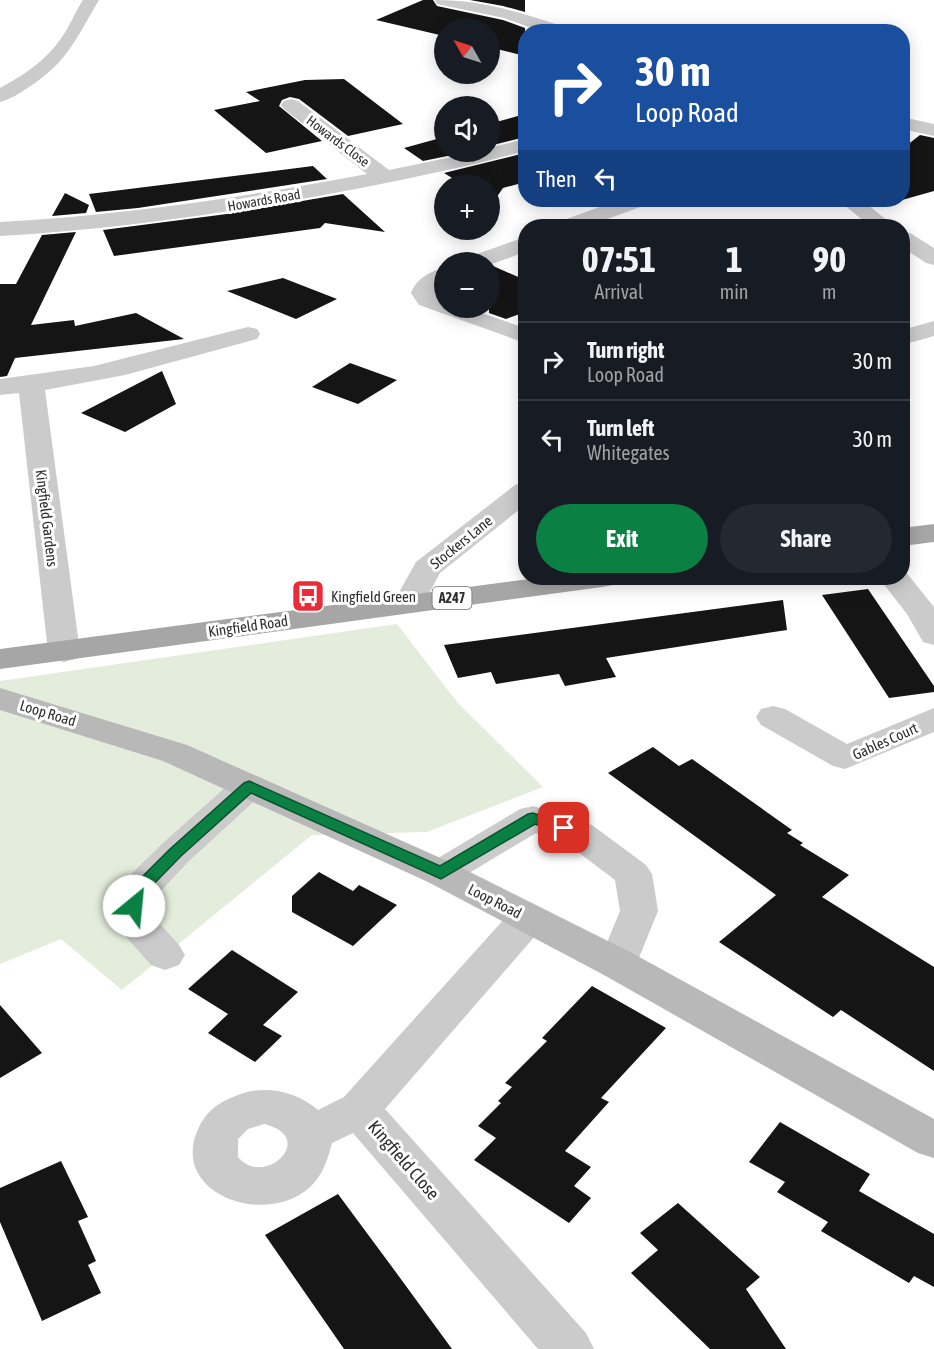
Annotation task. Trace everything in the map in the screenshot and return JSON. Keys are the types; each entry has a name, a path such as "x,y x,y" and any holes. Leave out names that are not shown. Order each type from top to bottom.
{"main road":[{"path":"910,536 934,533"},
{"name":"Kingfield Road","path":"0,659 548,585"},
{"name":"Loop Road","path":"0,699 175,753 441,873 618,964 934,1140"}],"street":[{"path":"0,96 36,75 57,56 72,37 90,0"},
{"path":"443,0 508,14 538,24"},
{"name":"Howards Close","path":"291,105 385,177"},
{"path":"910,125 934,130"},
{"name":"Howards Road","path":"0,229 161,216 267,200 454,164 518,148"},
{"path":"588,219 619,207"},
{"path":"858,207 874,219"},
{"path":"910,243 934,258"},
{"path":"500,253 518,247"},
{"path":"434,281 425,287 423,293 427,300 434,304"},
{"path":"473,318 518,334"},
{"path":"910,336 934,328"},
{"path":"0,387 31,385 151,361 248,334"},
{"name":"Kingfield Gardens","path":"31,385 64,652"},
{"name":"Stockers Lane","path":"409,603 427,568 518,496"},
{"path":"900,585 921,611 934,635"},
{"name":"Gables Court","path":"773,717 845,758 934,719"},
{"path":"165,955 133,919 136,893 176,852 249,786"},
{"path":"441,873 533,818 579,834 633,874 639,911 618,964"},
{"name":"Kingfield Close","path":"528,918 359,1109 569,1349"},
{"path":"310,1134 359,1109"}],"green space":[{"name":"Kingfield Green","path":"397,624 457,702 543,787 427,832 312,835 122,990 61,939 0,964 0,681"}],"building":[{"path":"423,0 433,0 437,6 494,18 434,18 434,34 376,20"},
{"path":"470,0 525,0 525,12 503,6"},
{"path":"500,19 518,25 518,54 500,50"},
{"path":"344,79 403,124 348,136 299,99 290,97 282,100 279,106 322,141 266,153 214,110 260,101 246,92 305,80"},
{"path":"518,116 518,139 500,143 500,121"},
{"path":"920,135 934,138 934,191 910,198 910,143"},
{"path":"434,140 434,159 423,161 404,148"},
{"path":"518,155 518,184 503,188 500,192 500,174 444,173 489,162 500,162 500,159"},
{"path":"313,166 327,179 138,208 96,212 89,194"},
{"path":"65,193 89,205 86,213 52,216"},
{"path":"343,194 385,232 325,223 320,228 114,256 103,230 227,214"},
{"path":"76,232 31,325 74,320 75,326 136,313 184,339 15,358 7,376 0,377 0,284 16,284 42,235"},
{"path":"500,269 518,277 518,315 506,319 500,317"},
{"path":"283,278 337,299 296,319 227,291"},
{"path":"350,363 397,380 358,404 312,387"},
{"path":"162,371 176,404 125,432 81,413"},
{"path":"868,589 934,686 934,692 889,698 822,595"},
{"path":"783,600 787,630 606,658 616,677 565,686 559,674 496,684 491,672 458,678 444,645"},
{"path":"653,747 679,766 692,759 792,830 787,833 803,843 800,845 849,875 822,897 934,967 934,1071 841,1010 833,1017 719,942 776,895 608,773"},
{"path":"319,872 353,891 359,885 397,905 353,946 292,912 292,896"},
{"path":"232,950 298,992 263,1025 282,1036 255,1062 208,1033 228,1014 188,989"},
{"path":"592,986 666,1028 601,1098 609,1102 565,1151 591,1167 574,1186 591,1198 569,1223 474,1160 496,1138 478,1126 501,1103 498,1101 512,1087 505,1083 547,1041 542,1038"},
{"path":"0,1005 42,1053 0,1078"},
{"path":"780,1122 870,1174 859,1191 934,1234 934,1287 914,1276 909,1283 821,1231 828,1222 777,1192 785,1182 749,1162"},
{"path":"61,1161 88,1217 78,1221 96,1261 88,1265 101,1293 42,1321 0,1222 0,1188"},
{"path":"338,1194 452,1349 344,1349 265,1235"},
{"path":"678,1203 760,1277 746,1289 786,1349 710,1349 631,1273 658,1250 640,1233"}],"place":[{"name":"Kingfield Green","path":"308,596"}],"route":[{"path":"134,906 136,893 176,852 249,786 441,873 533,818 564,828"}]}
